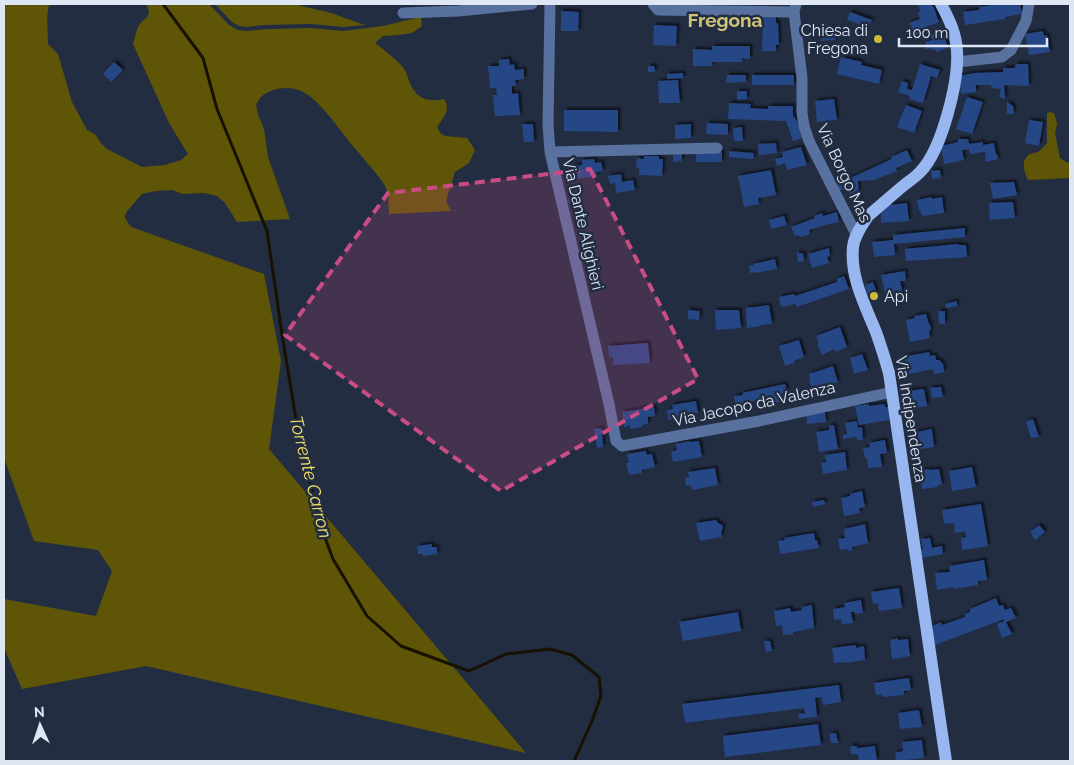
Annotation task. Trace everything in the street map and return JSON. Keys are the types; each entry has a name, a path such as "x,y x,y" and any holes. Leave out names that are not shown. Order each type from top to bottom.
{"main road":[{"name":"Via Indipendenza","path":"941,4 954,33 957,62 951,97 937,146 922,171 868,216 856,236 853,246 857,288 884,353 889,373 946,761"}],"street":[{"path":"403,13 458,11 532,4"},
{"name":"Via Dante Alighieri","path":"550,4 548,124 550,152 616,441 622,446"},
{"path":"653,4 658,10 795,8"},
{"path":"957,62 1002,56 1012,50 1026,21 1028,4"},
{"name":"Via Borgo Mas","path":"795,8 802,78 804,126 856,236"},
{"path":"550,152 717,148"},
{"name":"Via Jacopo da Valenza","path":"622,446 749,423 892,392"}],"highlighted area":[{"path":"590,169 698,379 501,491 285,335 388,193"}],"shaded area":[{"path":"4,4 49,4 47,19 48,44 58,54 72,102 87,130 96,135 107,149 142,167 165,165 181,160 188,154 169,123 133,44 139,26 148,17 149,12 146,4 209,4 229,25 238,30 246,31 311,28 343,31 383,26 421,17 422,26 412,33 383,36 375,43 402,66 412,87 419,96 430,100 444,99 447,110 437,127 441,134 467,138 475,150 469,163 455,172 446,201 451,211 389,214 388,193 384,184 328,115 308,95 296,89 285,88 269,91 256,104 264,129 268,157 290,219 237,222 225,203 217,196 204,193 182,194 173,190 142,194 128,210 125,218 131,227 264,274 281,361 269,449 526,753 146,666 22,689 4,648 4,599 96,616 112,571 98,550 34,541 4,458"},
{"path":"215,4 293,4 331,13 365,25 343,27 311,24 246,27 232,22"},
{"path":"1047,113 1054,113 1057,123 1055,133 1060,158 1070,163 1070,178 1028,180 1024,170 1025,159 1030,154 1038,152 1047,143"}],"building":[{"path":"917,4 931,4 939,22 920,29 923,37 915,40 909,23 920,19 918,12 921,11"},
{"path":"1020,4 1022,14 1005,17 1005,19 965,25 963,12 979,10 979,7"},
{"path":"561,11 579,12 578,31 561,31"},
{"path":"850,12 872,20 870,24 863,22 862,25 847,20"},
{"path":"739,13 739,28 713,29 713,19 720,14"},
{"path":"763,16 776,16 779,45 776,45 776,51 762,51"},
{"path":"654,25 677,26 676,46 653,45"},
{"path":"833,28 835,40 821,41 820,29"},
{"path":"943,31 948,48 936,52 935,49 931,50 930,48 925,50 926,42 932,40 931,35"},
{"path":"1043,31 1044,36 1047,35 1050,52 1029,55 1025,34"},
{"path":"712,46 750,46 750,59 742,58 742,62 712,62 712,66 693,66 693,49 712,50"},
{"path":"841,57 862,62 861,65 882,70 879,84 837,74"},
{"path":"509,59 510,65 514,64 515,70 524,69 524,79 515,80 516,86 512,86 512,94 518,93 520,115 495,116 493,95 497,95 496,88 490,88 488,66 499,66 499,60"},
{"path":"114,62 123,70 111,82 103,74"},
{"path":"920,64 940,70 937,78 931,76 923,103 909,99 910,96 898,92 902,81 908,83 907,89 912,90"},
{"path":"1016,64 1028,64 1029,86 1004,85 1005,99 999,97 1001,89 992,88 991,85 976,85 976,92 961,94 959,76 974,73 1003,72 1003,68 1015,68"},
{"path":"648,66 654,66 655,72 648,72"},
{"path":"683,73 683,78 667,79 667,74"},
{"path":"727,75 746,75 746,82 726,83"},
{"path":"752,75 794,75 794,85 752,85"},
{"path":"678,80 680,103 659,103 658,81"},
{"path":"737,91 747,91 747,99 737,100"},
{"path":"967,97 983,102 972,134 956,129"},
{"path":"834,99 837,120 817,122 815,101"},
{"path":"1007,102 1013,106 1014,114 1007,114"},
{"path":"729,103 751,104 750,108 768,109 768,106 793,106 793,115 797,121 802,138 793,141 786,121 728,119"},
{"path":"906,105 922,111 914,133 897,127"},
{"path":"564,110 618,110 618,132 564,131"},
{"path":"1029,120 1043,122 1039,146 1025,143"},
{"path":"707,123 728,124 728,135 706,134"},
{"path":"522,124 533,124 534,142 524,142"},
{"path":"691,124 691,138 675,139 675,125"},
{"path":"742,127 743,141 734,141 733,128"},
{"path":"958,139 968,139 969,144 983,142 983,145 994,143 998,159 986,162 985,152 970,154 969,149 962,150 964,160 944,164 941,146 958,142"},
{"path":"776,143 777,153 759,155 758,144"},
{"path":"801,147 807,165 787,170 785,163 777,166 775,159 783,157 782,152"},
{"path":"907,150 912,161 896,168 897,171 874,180 858,181 859,201 850,201 849,190 837,190 837,184 892,159 891,157"},
{"path":"729,151 754,153 753,159 729,157"},
{"path":"696,152 722,152 722,162 696,162"},
{"path":"673,153 682,153 682,161 673,162"},
{"path":"644,156 659,156 659,159 663,159 662,176 639,175 639,168 636,167 637,158 644,159"},
{"path":"594,159 595,163 601,162 603,171 596,172 597,176 576,179 574,166 582,165 582,160"},
{"path":"771,170 776,195 758,198 759,204 744,207 738,176"},
{"path":"940,170 941,178 932,179 931,171"},
{"path":"621,174 622,182 633,180 635,190 616,193 615,183 610,184 608,176"},
{"path":"1014,182 1017,195 993,199 990,183"},
{"path":"574,197 576,204 569,204 567,199"},
{"path":"932,197 932,199 942,197 944,213 922,216 917,200"},
{"path":"1013,202 1015,218 990,220 989,203"},
{"path":"907,203 909,221 881,223 881,214 889,205"},
{"path":"837,212 839,222 809,230 810,234 801,237 795,236 791,227 815,218 814,216 822,213 823,216"},
{"path":"784,216 787,225 771,229 769,220"},
{"path":"965,228 965,237 894,244 895,255 874,257 872,242 893,240 893,235"},
{"path":"966,245 967,257 906,261 905,249"},
{"path":"829,248 830,256 827,257 829,263 812,268 808,254"},
{"path":"797,252 799,254 803,253 804,261 798,262"},
{"path":"775,259 777,269 750,273 749,266"},
{"path":"905,271 906,281 900,281 904,298 887,302 881,275"},
{"path":"844,276 849,289 797,307 796,304 781,307 779,297 795,294 795,296 837,282 837,279"},
{"path":"873,282 877,293 868,295 865,285"},
{"path":"957,301 957,306 946,308 945,304"},
{"path":"769,305 772,324 747,328 746,308"},
{"path":"688,310 700,311 699,320 688,319"},
{"path":"715,310 739,310 741,328 716,330"},
{"path":"938,311 945,311 945,324 939,324"},
{"path":"926,314 931,330 929,331 930,338 910,342 906,320 915,318 914,316"},
{"path":"840,327 847,347 836,352 834,349 822,355 816,336"},
{"path":"799,340 804,357 794,361 795,363 785,366 779,346"},
{"path":"648,343 650,363 613,365 613,357 609,357 608,346"},
{"path":"929,352 930,356 935,355 936,360 943,364 944,372 934,374 933,369 904,375 901,357"},
{"path":"862,354 868,370 854,374 850,358"},
{"path":"833,366 838,382 813,390 809,381 809,374"},
{"path":"785,384 787,393 782,394 783,401 768,404 768,401 760,403 759,400 744,403 745,407 736,409 734,396"},
{"path":"941,387 943,397 932,398 930,388"},
{"path":"924,389 927,406 910,408 907,391"},
{"path":"696,401 698,413 691,414 692,417 669,420 667,410 673,409 672,405"},
{"path":"869,404 869,406 885,404 885,407 888,407 890,420 859,425 855,406"},
{"path":"654,407 655,416 648,417 648,424 630,429 630,425 624,427 622,412"},
{"path":"825,412 826,422 807,424 806,415"},
{"path":"1033,419 1039,437 1031,438 1026,422"},
{"path":"857,421 858,428 862,427 863,440 858,440 856,437 843,439 843,435 847,434 845,423"},
{"path":"834,425 838,449 819,452 816,432 829,430 829,426"},
{"path":"602,428 603,447 597,448 594,429"},
{"path":"932,429 934,447 915,450 912,433"},
{"path":"885,440 887,453 880,454 882,467 868,468 863,448 870,447 869,443"},
{"path":"699,441 702,457 673,462 671,452 677,450 676,444"},
{"path":"646,451 647,455 652,454 655,467 642,470 642,473 629,475 626,463 629,463 627,454"},
{"path":"845,452 847,470 823,474 821,463 826,462 825,455"},
{"path":"972,467 976,487 952,491 949,471"},
{"path":"715,468 718,485 692,490 691,485 686,486 685,478 689,477 688,472"},
{"path":"939,469 942,485 922,489 919,471"},
{"path":"862,491 865,507 859,508 860,513 844,516 841,498"},
{"path":"824,500 825,504 813,507 812,502"},
{"path":"981,504 988,546 962,550 961,538 966,537 965,531 955,533 954,523 944,524 942,510"},
{"path":"716,520 723,527 722,537 700,541 696,523"},
{"path":"865,524 868,543 852,547 852,550 848,551 848,549 840,550 838,539 845,538 844,529"},
{"path":"1039,525 1045,532 1035,540 1030,532"},
{"path":"814,533 819,548 780,554 778,541 785,540 784,538"},
{"path":"930,538 932,548 942,546 943,554 921,558 920,550 923,549 921,539"},
{"path":"432,544 432,547 437,547 437,554 423,556 423,554 418,554 417,546"},
{"path":"984,560 987,580 978,581 978,585 937,590 935,573 950,572 949,566"},
{"path":"899,588 902,608 879,611 878,603 873,604 871,592"},
{"path":"996,598 999,606 1003,605 1005,610 1011,608 1016,618 1006,622 1012,634 1002,638 997,624 1004,621 1004,619 935,645 930,627 941,622 942,625 965,617 965,614 970,612 970,609"},
{"path":"861,600 863,613 855,614 855,612 851,612 853,623 842,624 841,619 834,620 833,609 845,607 844,603"},
{"path":"812,605 814,628 783,635 782,625 776,626 774,611 790,608 791,612 802,610 801,607"},
{"path":"738,612 741,631 683,641 679,622"},
{"path":"898,638 898,640 908,639 910,656 892,659 890,640"},
{"path":"764,641 770,641 772,651 766,652"},
{"path":"856,645 856,648 864,646 865,660 834,663 832,648"},
{"path":"909,678 911,690 904,691 904,695 883,697 882,694 876,695 874,683"},
{"path":"839,685 841,702 823,705 822,697 815,698 817,717 799,719 798,714 805,713 804,708 685,723 682,704"},
{"path":"919,710 922,727 900,729 898,713"},
{"path":"818,724 821,745 725,757 723,736"},
{"path":"836,733 838,743 831,743 829,734"},
{"path":"922,740 924,758 896,761 895,753 903,751 902,742"},
{"path":"850,746 857,746 857,748 875,746 877,761 859,761 858,754 851,754"}],"waterway":[{"name":"Torrente Carron","path":"163,4 203,58 217,109 267,231 299,437 321,527 333,559 367,616 401,646 469,671 506,654 550,649 572,655 599,677 601,696 574,761"}],"place":[{"name":"Chiesa di Fregona","path":"878,39"},
{"name":"Api","path":"874,296"}],"district":[{"name":"Fregona","path":"725,20"}]}
